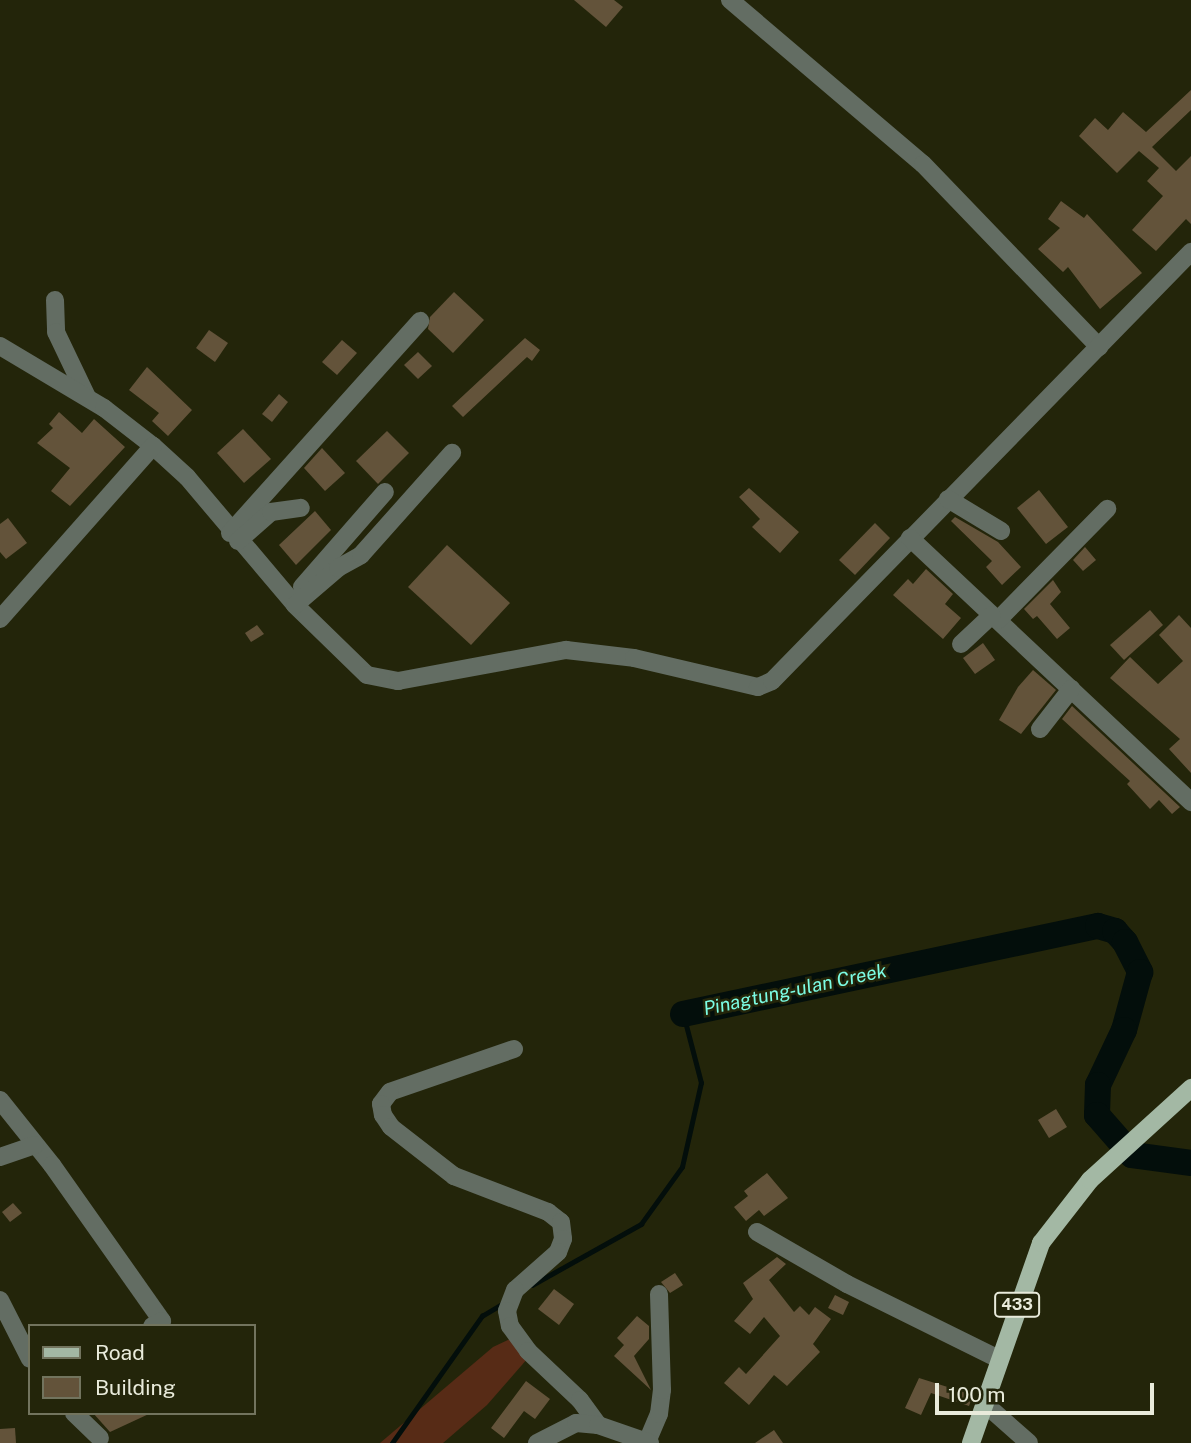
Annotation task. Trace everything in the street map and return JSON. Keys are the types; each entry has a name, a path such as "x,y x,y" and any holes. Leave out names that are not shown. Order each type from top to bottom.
{"main road":[{"name":"433","path":"971,1443 1041,1243 1090,1180 1191,1088"}],"street":[{"path":"730,0 923,164 1099,347"},
{"path":"0,346 87,397 153,446 187,477 234,537 348,660 382,680 566,650 634,658 758,687 772,681 1191,252"},
{"path":"55,300 56,332 87,397"},
{"path":"234,537 420,321"},
{"path":"0,619 153,446"},
{"path":"293,603 338,568 361,555 452,453"},
{"path":"293,603 385,492"},
{"path":"948,499 1001,531"},
{"path":"234,537 271,512 301,508"},
{"path":"961,644 995,617 1107,509"},
{"path":"911,538 1189,797"},
{"path":"1040,729 1071,689"},
{"path":"514,1049 390,1092 381,1104 391,1127 454,1176 548,1212 561,1222 563,1239 558,1252 515,1290 507,1311 510,1326 528,1351 580,1400 598,1424"},
{"path":"0,1100 162,1321 156,1324"},
{"path":"0,1157 35,1145"},
{"path":"757,1232 847,1284 999,1359"},
{"path":"537,1443 576,1423 598,1424 648,1443 659,1414 662,1390 659,1294"},
{"path":"0,1300 28,1355"},
{"path":"984,1403 1029,1443"},
{"path":"76,1415 100,1438"}],"shaded area":[{"path":"510,1339 528,1358 487,1405 443,1443 380,1443 493,1347"}],"building":[{"path":"574,0 614,0 623,7 606,27"},
{"path":"1191,90 1191,110 1152,147 1176,171 1191,156 1191,224 1186,219 1156,251 1132,230 1163,196 1147,181 1159,168 1139,151 1117,173 1079,136 1095,118 1108,130 1123,112 1146,132"},
{"path":"1061,201 1084,218 1087,214 1142,273 1100,309 1068,267 1063,272 1038,249 1060,228 1048,219"},
{"path":"454,292 484,320 453,353 428,329 430,317"},
{"path":"209,330 228,343 215,362 196,348"},
{"path":"525,338 540,350 532,361 527,357 463,417 452,406"},
{"path":"342,340 357,353 337,375 322,362"},
{"path":"418,352 432,366 418,379 404,365"},
{"path":"147,367 192,410 168,436 152,421 159,413 129,390"},
{"path":"279,394 288,402 272,422 262,414"},
{"path":"59,412 82,433 94,419 125,447 70,506 51,491 70,468 37,443 53,428 49,424"},
{"path":"243,429 271,459 244,483 217,453"},
{"path":"387,431 409,453 378,484 356,461"},
{"path":"322,448 345,473 325,491 304,468"},
{"path":"749,488 799,532 780,553 752,527 760,519 739,497"},
{"path":"1039,490 1068,527 1046,544 1017,508"},
{"path":"315,511 331,530 296,565 279,545"},
{"path":"955,517 998,542 1021,567 1002,585 986,567 992,561 951,521"},
{"path":"8,518 27,543 6,559 0,552 0,524"},
{"path":"875,523 890,538 855,575 839,560"},
{"path":"447,545 510,603 471,645 408,587"},
{"path":"1085,547 1096,560 1083,571 1073,560"},
{"path":"926,569 953,594 945,604 961,618 943,639 893,595 908,579 913,584"},
{"path":"1053,580 1061,592 1050,604 1070,628 1057,639 1037,616 1033,619 1024,609"},
{"path":"1150,610 1163,625 1124,660 1110,645"},
{"path":"1179,615 1191,628 1191,773 1169,749 1180,739 1110,678 1130,657 1158,684 1183,661 1159,635"},
{"path":"257,625 264,634 251,642 245,633"},
{"path":"983,643 995,660 975,674 963,658"},
{"path":"1033,670 1056,690 1021,734 999,720 1018,687"},
{"path":"1072,706 1180,807 1172,814 1159,800 1150,809 1127,784 1130,781 1062,719"},
{"path":"1056,1109 1067,1127 1049,1138 1038,1120"},
{"path":"767,1173 788,1198 764,1216 759,1210 746,1221 734,1207 748,1196 744,1191"},
{"path":"13,1203 22,1213 10,1222 2,1212"},
{"path":"777,1257 786,1264 769,1280 794,1312 800,1306 809,1315 815,1307 831,1319 813,1344 820,1352 787,1386 774,1375 749,1405 724,1383 739,1367 746,1374 780,1336 764,1317 750,1334 734,1321 753,1299 743,1283"},
{"path":"675,1273 683,1285 670,1293 661,1282"},
{"path":"554,1289 574,1304 559,1325 538,1309"},
{"path":"835,1295 849,1302 843,1315 828,1308"},
{"path":"637,1316 649,1326 649,1339 634,1356 651,1390 614,1356 624,1345 617,1338"},
{"path":"919,1378 973,1395 969,1406 931,1393 921,1415 905,1408"},
{"path":"526,1381 550,1399 535,1419 524,1411 504,1438 491,1428"},
{"path":"95,1415 147,1415 110,1432"},
{"path":"15,1428 16,1443 0,1443 0,1429"},
{"path":"774,1430 783,1443 755,1443"}],"waterway":[{"name":"Pinagtung-ulan Creek","path":"683,1014 1098,926 1115,931 1125,942 1140,972 1124,1030 1098,1085 1097,1115 1132,1155 1191,1163"},
{"name":"Pinagtung-ulan Creek","path":"532,1285 641,1224 682,1167 701,1083 683,1014"},
{"name":"Pinagtung-ulan Creek","path":"392,1443 482,1316 504,1303"}]}
